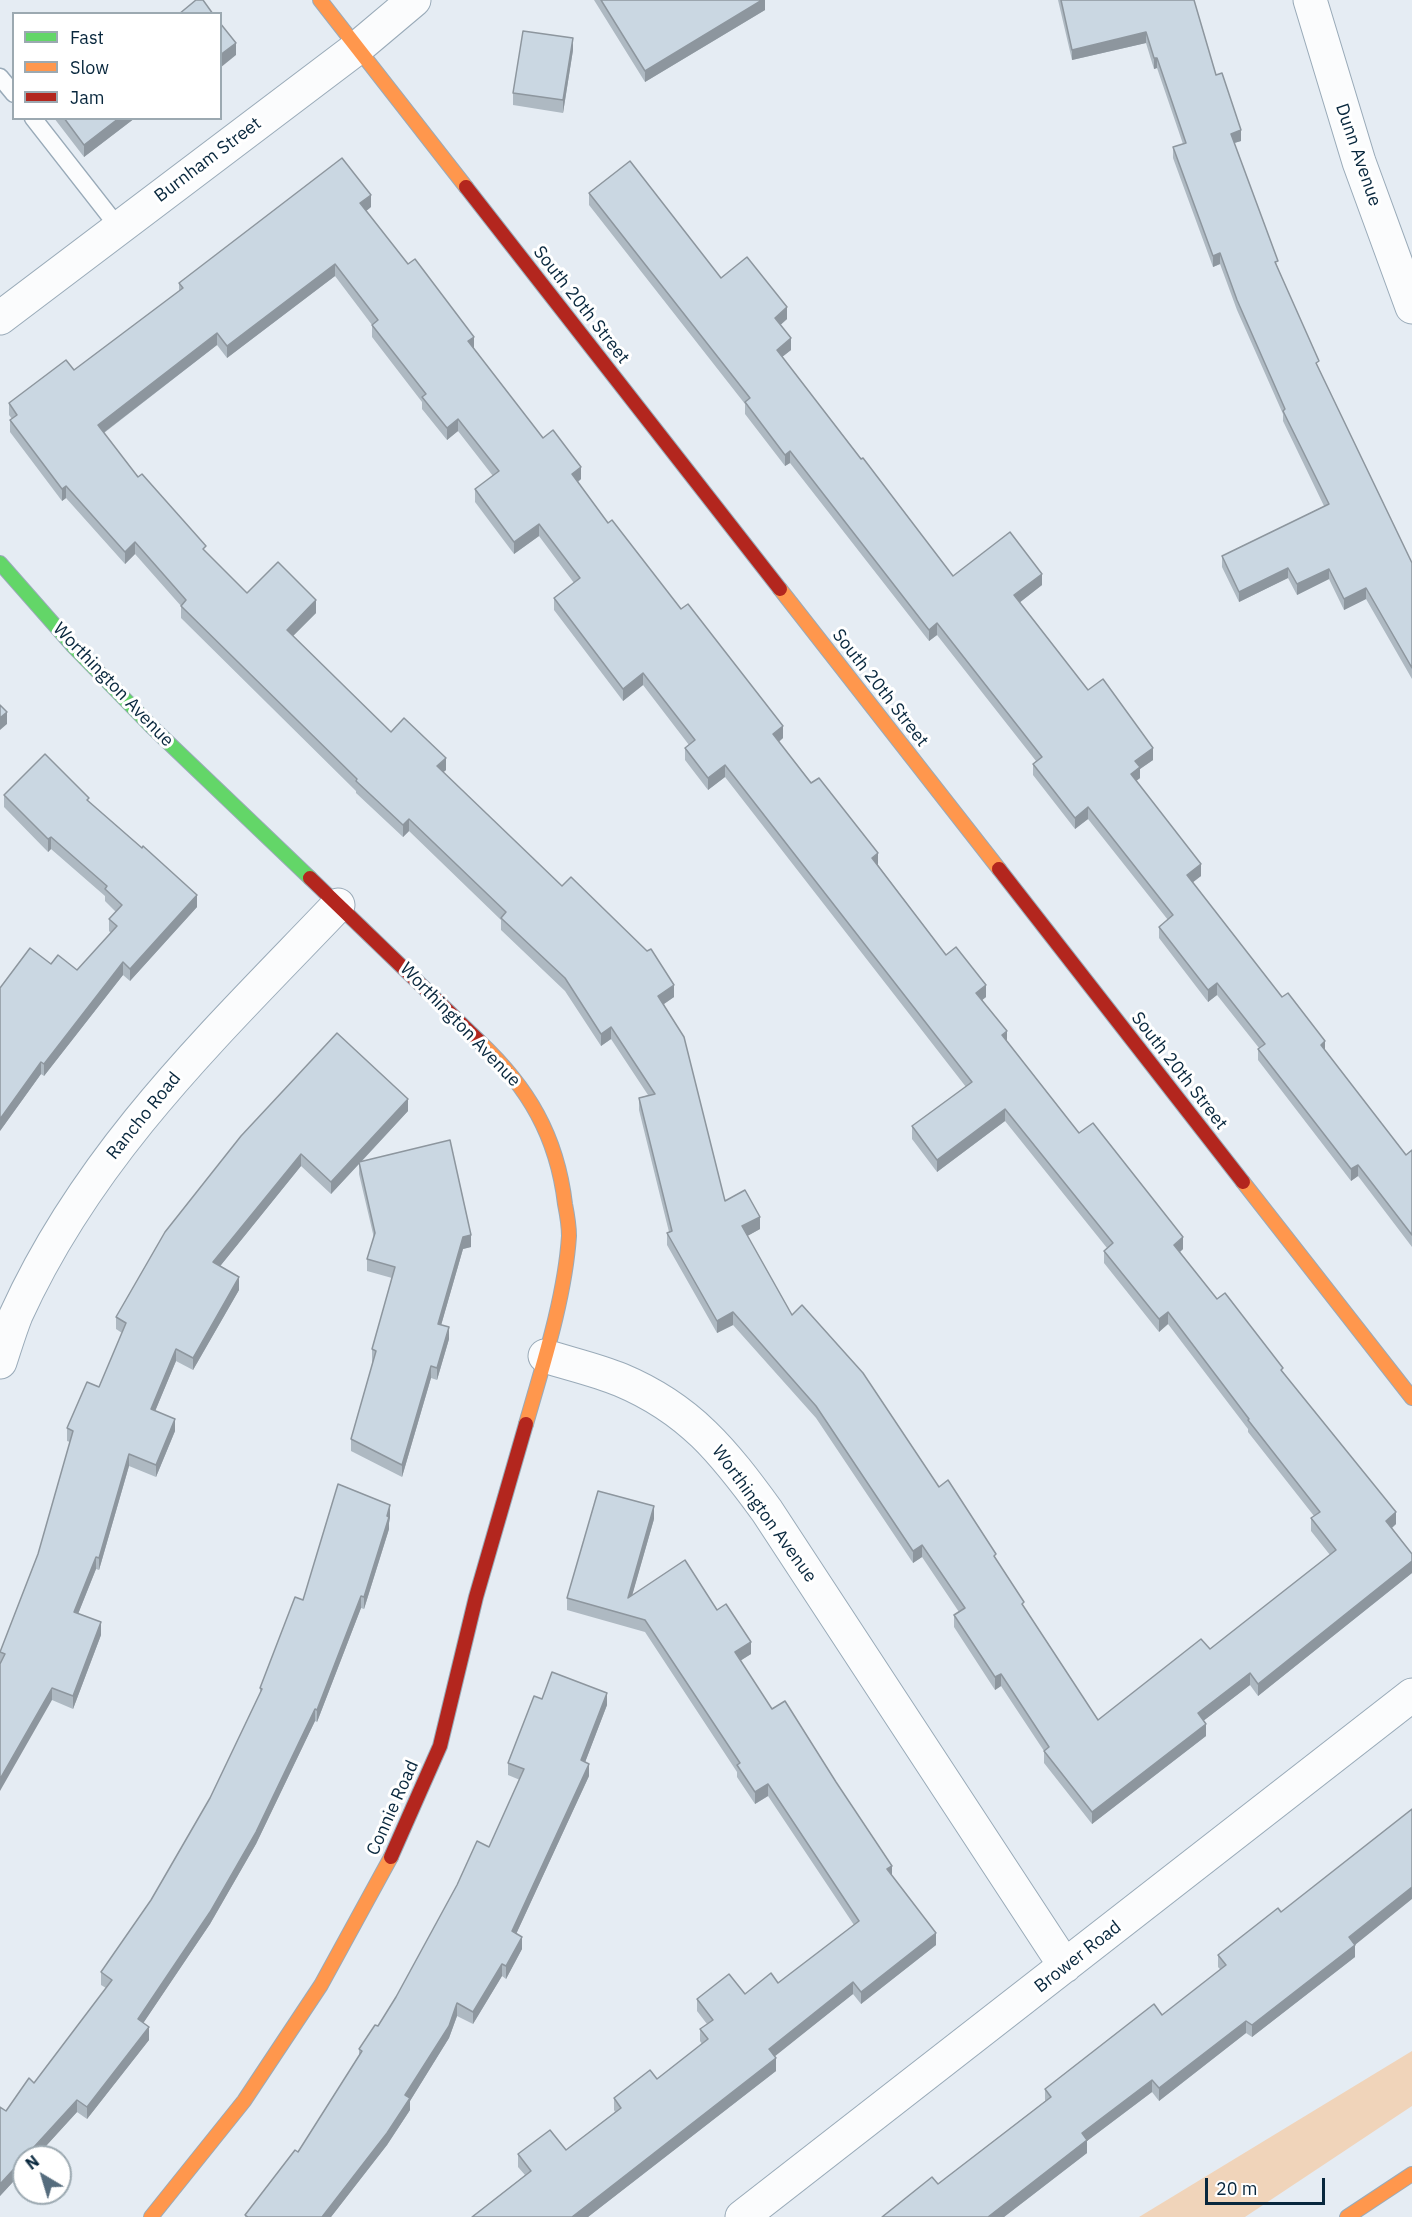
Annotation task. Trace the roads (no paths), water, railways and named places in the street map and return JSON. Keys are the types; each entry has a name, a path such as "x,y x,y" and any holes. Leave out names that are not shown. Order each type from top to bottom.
{"street":[{"name":"South 20th Street","path":"320,0 1412,1398"},
{"name":"Burnham Street","path":"0,318 357,48 414,0"},
{"name":"Dunn Avenue","path":"1310,0 1359,162 1412,307"},
{"name":"Worthington Avenue","path":"0,563 73,646 143,718 488,1049 521,1087 543,1124 558,1160 568,1233 565,1268 545,1356 619,1379 654,1396 687,1418 714,1443 766,1511 1065,1966"},
{"name":"Rancho Road","path":"0,1362 16,1317 38,1271 95,1178 125,1136 195,1054 338,904"},
{"name":"Connie Road","path":"151,2217 244,2101 321,1985 383,1874 440,1746 476,1597 545,1356"},
{"name":"Brower Road","path":"742,2217 1412,1695"},
{"path":"1347,2217 1412,2174"}],"lane":[{"path":"0,77 12,92"},
{"path":"35,120 119,228"}]}
